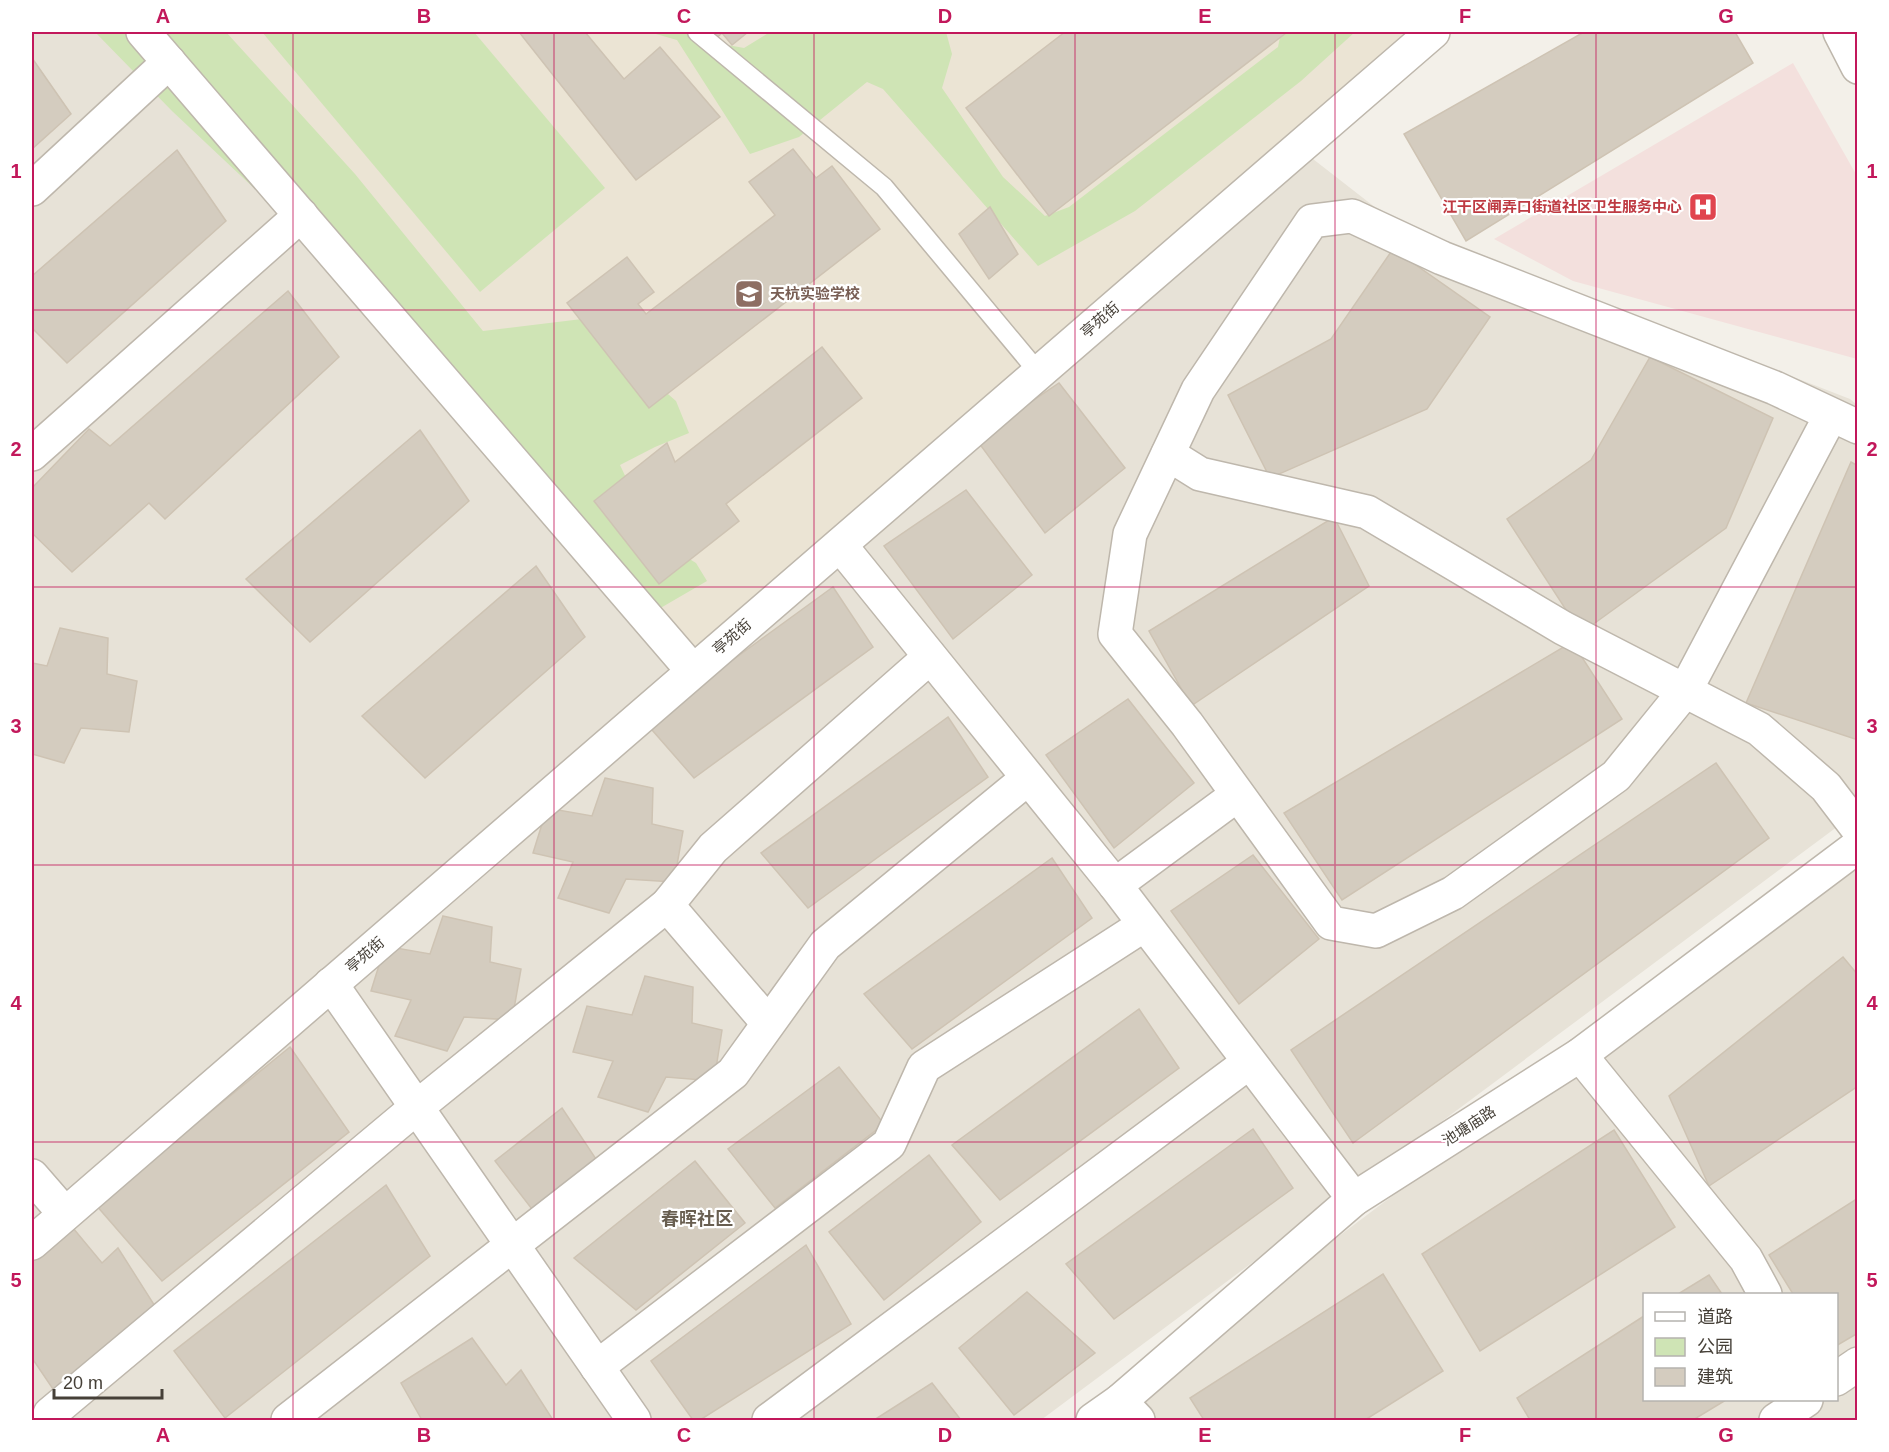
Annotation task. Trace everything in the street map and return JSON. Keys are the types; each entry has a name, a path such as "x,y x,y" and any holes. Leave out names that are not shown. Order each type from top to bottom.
{"street":[{"path":"143,32 693,671"},
{"name":"亭苑街","path":"32,1243 1433,32"},
{"path":"1840,32 1857,67"},
{"path":"32,189 169,62"},
{"path":"32,454 301,215"},
{"path":"1352,216 1442,258 1775,388 1844,421 1685,692 1616,776 1453,893 1376,931 1331,923 1187,724 1115,634 1130,534 1198,390 1312,221 1352,216"},
{"path":"1168,454 1200,474 1367,512 1563,628 1759,729 1826,787 1857,829"},
{"path":"840,545 1115,885 1248,1063 1354,1199"},
{"path":"46,1411 667,905 713,848 930,657"},
{"path":"288,1420 733,1073 825,945 1028,778"},
{"path":"1115,885 1237,795"},
{"name":"池塘庙路","path":"1093,1420 1120,1414 1354,1199 1580,1055 1857,846"},
{"path":"667,905 768,1023"},
{"path":"597,1367 889,1144 924,1067 1144,925"},
{"path":"331,984 634,1420"},
{"path":"1580,1055 1746,1259 1764,1293"},
{"path":"769,1420 1248,1063"},
{"path":"32,1176 65,1214"},
{"path":"1838,1378 1857,1364"},
{"path":"1776,1420 1804,1401"}],"lane":[{"path":"697,32 884,187 1039,372"}],"shaded area":[{"path":"32,32 143,32 1277,131 1394,222 1850,399 1857,405 1857,812 1041,1420 32,1420"},
{"name":"天杭实验学校","path":"143,32 1433,32 693,671"},
{"name":"江干区闸弄口街道社区卫生服务中心","path":"1793,63 1857,176 1857,359 1573,281 1494,239"},
{"path":"1857,846 1857,1420 1103,1420 1120,1401"}],"green space":[{"path":"95,32 226,32 355,174 483,331 582,319 676,401 689,433 620,465 654,537 696,563 707,581 633,624 536,515 408,358 273,206 172,111"},
{"path":"262,32 474,32 605,188 480,292"},
{"path":"649,32 706,32 722,44 744,48 770,32 946,32 952,54 942,88 1003,177 1045,216 1069,207 1278,47 1281,32 1355,32 1301,81 1135,211 1038,266 883,89 867,82 799,137 750,154 677,40"}],"building":[{"path":"519,32 585,32 624,79 660,47 720,117 636,180"},
{"path":"701,32 748,32 732,45 722,33 711,43"},
{"path":"1065,32 1286,33 1049,216 966,108"},
{"path":"1584,32 1735,32 1753,63 1466,241 1404,134"},
{"path":"32,58 71,114 32,149"},
{"path":"793,149 816,178 832,166 880,229 649,408 567,303 627,257 654,292 638,304 646,314 775,215 749,182"},
{"path":"177,150 226,221 67,363 32,328 32,276"},
{"path":"990,207 1018,254 989,279 959,234"},
{"path":"1393,249 1490,317 1427,409 1270,478 1228,395 1331,339"},
{"path":"288,291 339,357 165,519 149,503 72,572 32,533 32,488 89,429 110,446"},
{"path":"822,347 862,398 726,504 739,521 659,584 594,501 667,443 675,462"},
{"path":"1650,357 1773,418 1726,528 1581,633 1507,519 1591,460"},
{"path":"1059,383 1125,468 1045,533 976,439"},
{"path":"420,430 469,501 310,642 246,579"},
{"path":"1851,462 1858,466 1858,740 1746,703"},
{"path":"966,490 1032,575 953,639 884,546"},
{"path":"1334,517 1369,586 1191,706 1149,631"},
{"path":"536,566 585,637 425,778 362,716"},
{"path":"833,587 873,647 694,778 646,723"},
{"path":"60,628 108,638 107,674 137,681 129,732 81,728 64,763 32,754 32,663 47,666"},
{"path":"1572,642 1622,719 1342,900 1284,813"},
{"path":"1128,699 1194,783 1114,848 1046,755"},
{"path":"948,717 988,777 808,908 761,853"},
{"path":"1716,763 1769,838 1353,1143 1291,1050"},
{"path":"605,778 653,788 652,824 683,831 674,882 626,879 609,913 558,898 573,862 533,853 547,808 592,816"},
{"path":"1253,855 1319,939 1239,1004 1171,911"},
{"path":"1052,858 1092,918 912,1049 864,994"},
{"path":"443,916 492,927 490,962 521,969 512,1020 464,1017 447,1051 395,1036 411,1000 371,991 385,946 430,954"},
{"path":"1843,957 1858,975 1858,1086 1709,1186 1669,1096"},
{"path":"645,976 693,987 692,1023 722,1030 714,1081 666,1077 648,1112 598,1097 613,1061 573,1052 587,1006 632,1015"},
{"path":"1139,1009 1179,1068 1000,1200 952,1145"},
{"path":"290,1047 349,1132 162,1281 96,1205"},
{"path":"839,1067 884,1124 775,1208 728,1149"},
{"path":"562,1108 598,1162 535,1213 495,1161"},
{"path":"1253,1129 1293,1188 1114,1319 1066,1264"},
{"path":"1614,1130 1675,1227 1480,1351 1422,1254"},
{"path":"929,1155 981,1222 884,1300 829,1232"},
{"path":"695,1161 745,1223 636,1310 574,1258"},
{"path":"386,1185 430,1256 225,1418 174,1351"},
{"path":"1858,1198 1858,1333 1838,1345 1838,1293 1792,1293 1769,1255"},
{"path":"68,1222 102,1263 118,1248 160,1314 57,1395 32,1358 32,1253"},
{"path":"806,1245 851,1324 700,1420 693,1420 651,1361"},
{"path":"1383,1274 1443,1371 1365,1420 1204,1420 1190,1398"},
{"path":"1709,1275 1721,1293 1680,1293"},
{"path":"1027,1292 1095,1353 1014,1415 959,1348"},
{"path":"1643,1317 1643,1401 1724,1401 1693,1420 1530,1420 1517,1398"},
{"path":"472,1338 506,1385 521,1370 553,1420 422,1420 401,1383"},
{"path":"932,1383 961,1420 874,1420"}],"place":[{"name":"江干区闸弄口街道社区卫生服务中心","path":"1703,207"},
{"name":"天杭实验学校","path":"749,294"}],"district":[{"name":"春晖社区","path":"697,1219"}]}
